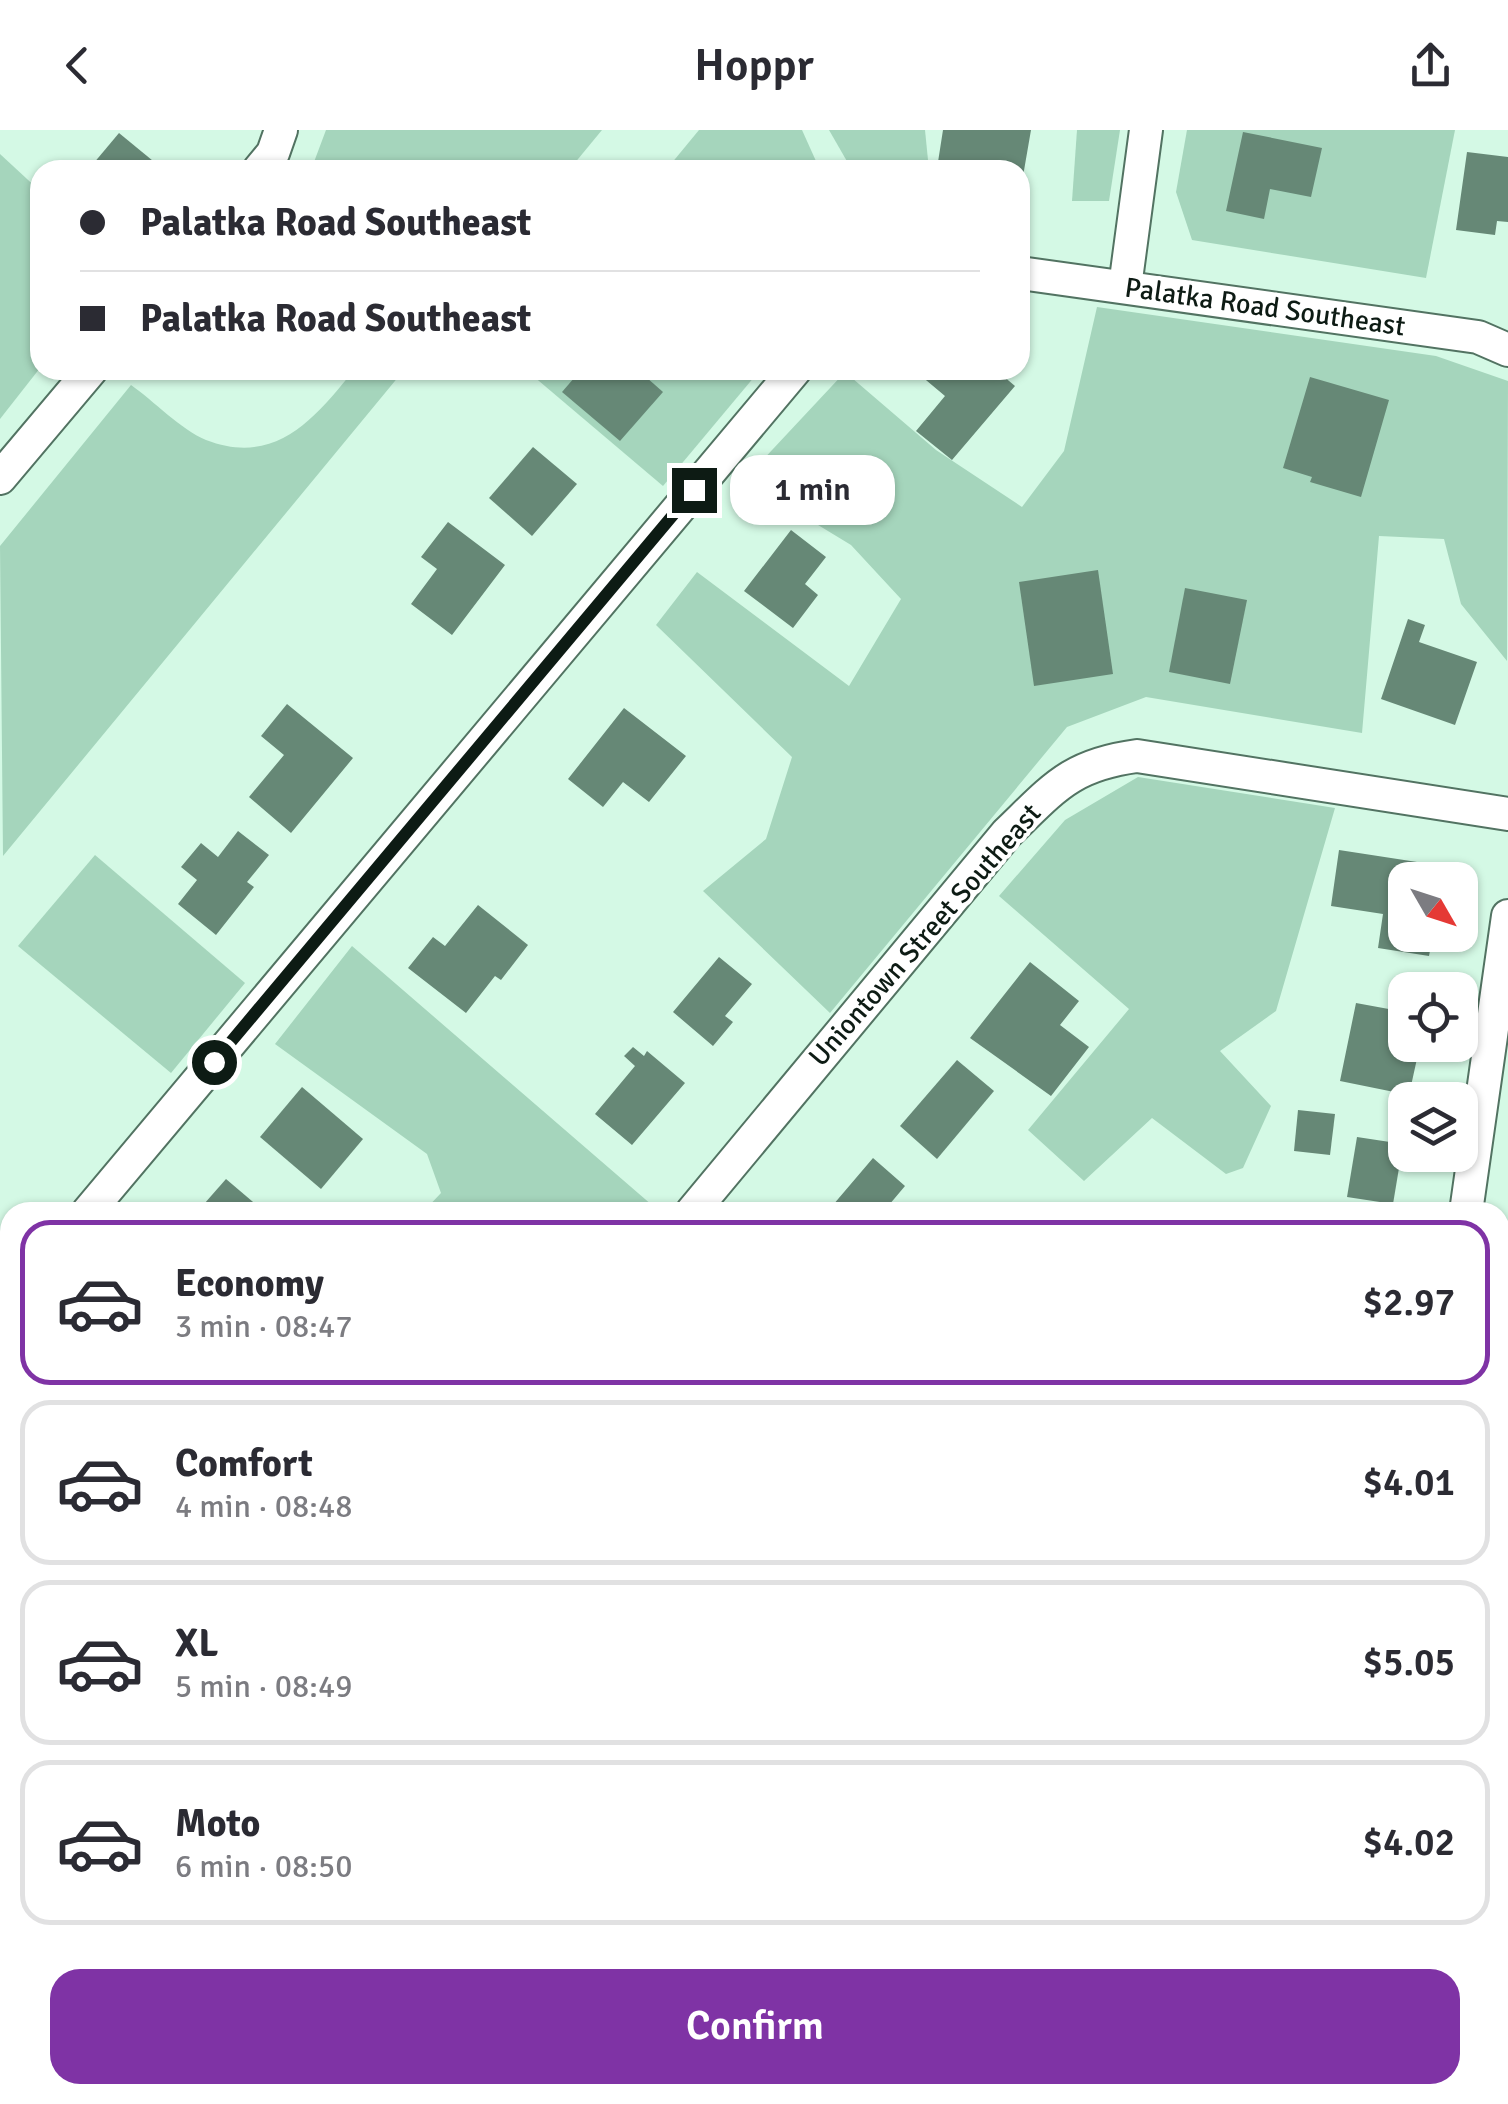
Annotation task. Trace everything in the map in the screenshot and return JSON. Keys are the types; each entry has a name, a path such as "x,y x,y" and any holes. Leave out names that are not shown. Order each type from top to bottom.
{"street":[{"path":"268,160 280,130"},
{"path":"1125,287 1146,130"},
{"name":"Palatka Road Southeast","path":"1030,274 1478,337 1508,350"},
{"path":"0,478 83,380"},
{"path":"96,1202 786,380"},
{"name":"Uniontown Street Southeast","path":"700,1202 1007,833 1058,784 1092,762 1138,756 1508,814"},
{"path":"1467,1202 1508,916"}],"green space":[{"path":"326,130 602,130 577,160 315,160"},
{"path":"699,130 802,130 816,160 674,160"},
{"path":"829,130 925,130 928,160 846,160"},
{"path":"1077,130 1120,130 1109,201 1072,201"},
{"path":"1187,130 1455,130 1426,278 1192,240 1176,192"},
{"path":"0,154 30,182 31,380 0,419"},
{"path":"1097,307 1436,356 1508,381 1507,661 1461,604 1444,539 1379,536 1362,733 1146,697 1067,727 830,1013 703,891 766,839 792,757 656,625 697,572 849,686 901,599 851,545 744,480 838,380 854,380 936,450 1022,507 1064,451"},
{"path":"345,380 396,380 3,856 0,546 131,385 196,435 231,447 273,442 292,433"},
{"path":"538,380 752,380 663,486"},
{"path":"1138,777 1335,808 1276,1011 1220,1051 1271,1106 1243,1168 1226,1174 1152,1118 1084,1181 1028,1130 1129,1009 999,896 1065,820"},
{"path":"95,855 245,983 171,1073 18,946"},
{"path":"352,946 648,1202 432,1202 441,1193 427,1154 275,1044"}],"building":[{"path":"943,130 1031,130 1026,160 938,160"},
{"path":"1243,132 1322,148 1311,197 1270,189 1264,219 1226,211"},
{"path":"119,133 152,160 96,160"},
{"path":"1467,152 1508,157 1508,222 1497,221 1495,235 1456,230"},
{"path":"1310,377 1389,400 1361,497 1310,482 1312,477 1283,468"},
{"path":"572,380 649,380 663,392 620,441 562,392"},
{"path":"926,380 1008,380 1015,386 952,460 916,431 945,396"},
{"path":"533,447 577,484 532,536 489,498"},
{"path":"448,522 505,565 452,635 411,604 437,569 421,557"},
{"path":"791,530 826,557 805,584 818,595 793,628 744,591"},
{"path":"1098,570 1113,674 1034,686 1019,582"},
{"path":"1185,588 1247,600 1230,684 1169,672"},
{"path":"1408,619 1425,625 1419,642 1477,662 1455,725 1381,699"},
{"path":"287,704 353,758 291,833 249,797 284,755 261,736"},
{"path":"624,708 686,756 649,802 623,782 603,807 568,779"},
{"path":"238,831 269,855 247,882 254,887 216,935 178,904 197,880 181,867 201,843 218,857"},
{"path":"1339,850 1417,862 1388,862 1388,950 1378,948 1383,914 1331,906"},
{"path":"478,905 528,945 501,980 495,976 466,1013 408,968 433,937 445,946"},
{"path":"719,957 752,984 725,1016 733,1022 713,1046 673,1012"},
{"path":"1030,962 1079,1001 1060,1025 1089,1047 1051,1096 970,1038"},
{"path":"1356,1003 1388,1009 1388,1062 1416,1062 1412,1082 1388,1082 1388,1091 1340,1081"},
{"path":"633,1047 644,1056 647,1051 685,1083 632,1145 595,1114 635,1066 624,1056"},
{"path":"957,1060 994,1091 937,1159 900,1126"},
{"path":"302,1087 363,1139 321,1189 260,1137"},
{"path":"1298,1110 1335,1114 1330,1155 1294,1151"},
{"path":"1357,1137 1388,1142 1388,1172 1398,1172 1393,1202 1347,1197"},
{"path":"873,1158 905,1186 892,1202 836,1202"},
{"path":"226,1179 253,1202 206,1202"}],"route":[{"path":"214,1062 694,490"}]}
